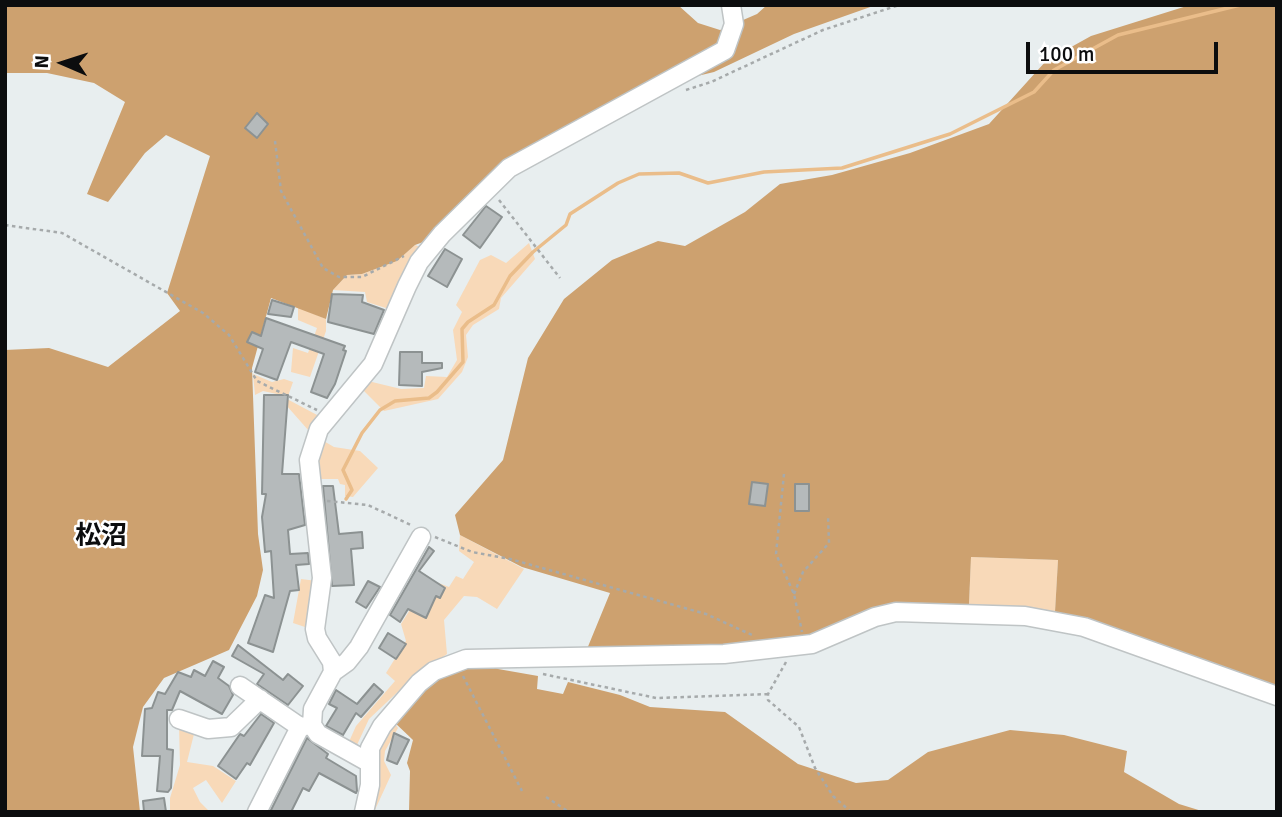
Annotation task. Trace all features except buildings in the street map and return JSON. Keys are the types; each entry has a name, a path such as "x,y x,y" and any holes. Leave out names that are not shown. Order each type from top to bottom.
{"street":[{"path":"333,672 332,662 317,638 315,629 322,578 309,460 319,429 373,364 419,262 437,239 509,168 713,60 725,50 733,35 731,5"},
{"path":"257,812 333,672 347,662 359,647 425,534"},
{"path":"364,812 370,785 370,748 382,726 405,695 434,671 456,662 483,658 724,654 793,647 896,612 1025,616 1084,626 1277,696"},
{"path":"240,686 368,762"},
{"path":"178,719 208,729 231,727 260,699"}],"path":[{"path":"676,92 711,82 823,30 900,5"},
{"path":"275,141 281,191 323,268 339,277 362,277 398,262 408,253"},
{"path":"488,187 560,278"},
{"path":"5,225 62,233 203,313 229,335 257,381 329,417"},
{"path":"784,474 775,543 776,554 794,594"},
{"path":"314,501 368,505 425,534 472,552 510,559 706,614 793,647"},
{"path":"828,516 829,543 803,572 794,594 793,647 768,694 771,704 799,727 815,768 833,796 851,812"},
{"path":"456,662 522,791"},
{"path":"538,673 656,698 768,694"},
{"path":"546,797 569,812"}],"shaded area":[{"path":"5,5 678,5 698,23 720,30 757,14 767,5 876,5 794,34 714,72 639,90 502,163 426,241 415,245 397,261 362,274 347,275 333,290 326,319 271,298 252,368 258,534 263,570 257,596 229,650 164,678 143,707 133,747 140,812 5,812 5,350 49,348 108,367 180,311 167,293 210,156 166,135 145,153 108,202 87,194 125,102 94,83 47,73 5,73"},
{"path":"1190,5 1277,5 1277,691 1233,678 1055,612 1058,560 971,557 969,604 905,604 781,646 587,649 610,593 522,567 460,535 455,515 503,460 528,358 564,299 612,260 658,241 685,246 745,212 780,184 832,175 910,153 989,124 1046,61 1091,36"},
{"path":"529,243 535,259 501,298 499,309 473,325 466,335 468,357 462,372 438,399 384,411 362,389 368,381 401,389 424,388 426,376 447,377 457,360 453,330 462,312 456,305 480,260 491,255 506,263"},
{"path":"415,245 423,248 389,309 367,302 365,292 333,290 347,275 362,274 397,261"},
{"path":"298,307 326,319 326,331 310,377 291,372 293,348 308,353 317,328 298,320"},
{"path":"253,374 272,382 284,379 293,382 287,399 319,416 309,431 286,405 278,404 277,394 263,391 255,395"},
{"path":"322,440 334,447 360,451 378,468 353,497 345,496 345,485 340,484 338,479 316,479 315,462"},
{"path":"460,535 524,569 497,609 477,597 464,596 444,620 447,654 405,685 369,719 356,747 348,744 356,726 395,681 386,673 406,641 401,624 421,592 436,582 449,587 456,576 463,579 474,562 459,551"},
{"path":"971,557 1058,560 1055,612 969,604"},
{"path":"301,579 317,581 308,628 293,623"},
{"path":"487,664 498,669 538,676 537,689 563,694 568,682 620,695 650,707 725,712 798,764 856,783 888,780 928,752 1010,730 1064,735 1127,751 1124,772 1179,804 1205,812 409,812 410,771 407,763 413,740 393,721 439,675"},
{"path":"393,721 398,728 385,751 384,761 391,775 374,812 376,747"},
{"path":"179,725 195,730 187,762 213,766 236,781 222,803 206,780 193,788 200,802 210,812 170,812 170,798 180,765"}],"waterway":[{"path":"346,499 352,490 343,470 362,433 380,410 395,401 429,398 437,392 463,362 462,329 468,322 494,305 510,276 533,252 566,225 570,214 618,183 639,174 679,173 708,183 764,172 842,168 950,134 1034,92 1054,70 1118,35 1240,5"}],"district":[{"name":"松沼","path":"101,537"}]}
